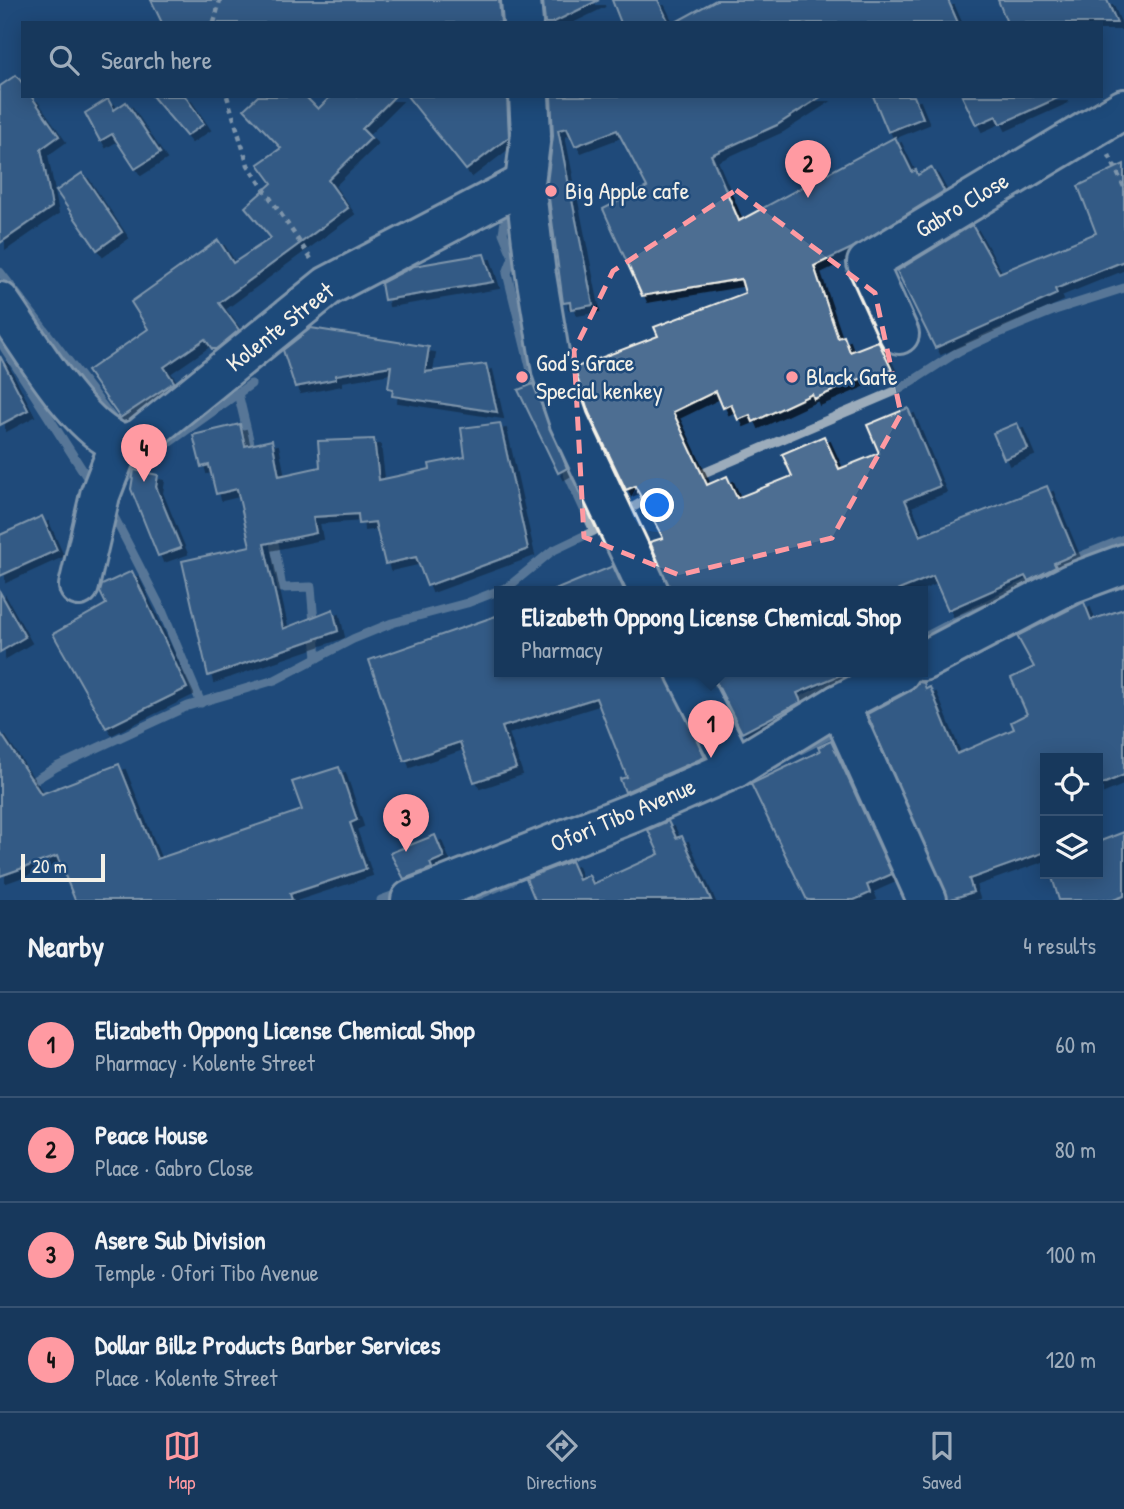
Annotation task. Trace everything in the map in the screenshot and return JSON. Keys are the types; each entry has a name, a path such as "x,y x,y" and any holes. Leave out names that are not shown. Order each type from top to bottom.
{"street":[{"path":"521,0 523,21"},
{"path":"529,98 531,134 524,183 552,371 569,421 646,586"},
{"name":"Gabro Close","path":"899,334 867,263 1124,109"},
{"name":"Kolente Street","path":"120,443 139,439 328,285 524,183"},
{"path":"0,302 78,412 120,443 100,495 79,586"},
{"path":"928,658 1070,584 1123,568"},
{"path":"688,677 734,768"},
{"name":"Ofori Tibo Avenue","path":"411,900 632,813 734,768 839,704 890,677"},
{"path":"839,704 928,900"}],"path":[{"path":"215,21 220,0"},
{"path":"228,98 248,165 328,285"}],"highlighted area":[{"path":"736,190 875,293 901,414 832,538 679,575 584,537 574,351 613,271"}],"building":[{"path":"151,0 499,0 501,21 161,21"},
{"path":"543,0 599,0 556,21 545,21"},
{"path":"612,0 658,0 668,21 620,21"},
{"path":"716,0 948,0 957,21 678,21"},
{"path":"998,0 1107,0 1117,23 1103,21 1006,21"},
{"path":"16,75 21,81 21,98 32,98 59,136 41,149 52,207 0,243 0,86"},
{"path":"154,98 186,98 204,124 186,136"},
{"path":"256,98 307,98 318,109 329,98 393,98 362,129 371,138 328,180 348,208 219,303 239,330 216,349 212,349 205,339 164,367 174,382 120,418 87,371 148,329 131,302 218,240 233,263 271,238 245,207 272,183 258,164 281,148 244,109"},
{"path":"409,98 507,98 509,137 466,170"},
{"path":"551,98 819,98 777,125 711,155 739,221 895,137 912,172 916,170 918,175 931,167 944,191 852,248 814,266 838,338 844,336 850,352 878,341 892,370 863,381 862,378 814,399 812,394 753,422 750,415 738,420 731,404 723,408 716,391 673,412 707,485 727,476 737,498 792,476 782,454 824,436 839,469 879,453 867,425 908,408 940,486 905,500 920,536 1047,486 1075,554 1054,563 1056,567 1028,581 1025,576 948,610 933,576 909,586 668,586 650,542 663,538 635,486 626,490 589,413 574,368 658,336 654,327 745,293 741,279 642,296 603,209 647,187 617,130 575,146 567,128 558,130 593,305 571,309 570,302 563,303 547,183 553,136"},
{"path":"874,98 915,98 923,118 888,132"},
{"path":"963,98 1058,98 1000,124 996,116 976,125"},
{"path":"108,99 114,110 126,102 160,153 135,169 112,134 100,141 85,113"},
{"path":"1124,164 1124,261 1055,289 1057,294 935,348 897,271 972,225 999,273 1096,233 1078,186"},
{"path":"82,173 122,232 97,250 56,191"},
{"path":"484,254 493,282 384,300 381,283 414,266"},
{"path":"311,328 429,347 425,372 486,364 497,412 392,396 393,389 388,388 391,366 336,375 336,379 295,387 283,350"},
{"path":"0,356 28,410 0,425"},
{"path":"533,384 567,468 558,473 518,390"},
{"path":"500,423 528,549 427,586 416,557 385,564 375,522 359,524 358,514 313,517 316,533 264,544 283,629 333,609 338,631 208,676 182,561 250,546 237,489 216,494 209,465 201,467 193,435 240,424 245,446 272,440 279,476 320,467 318,441 374,439 379,480 430,469 429,464 465,457 461,428"},
{"path":"1017,423 1028,449 1004,459 993,433"},
{"path":"134,470 158,475 156,487 181,548 158,556 131,489"},
{"path":"42,516 57,550 0,576 0,535"},
{"path":"613,566 622,586 565,586"},
{"path":"132,571 187,688 106,728 53,634 106,604 100,592 102,585"},
{"path":"0,592 25,637 0,652"},
{"path":"1084,602 1091,620 1124,609 1124,775 1103,784 1103,753 1040,753 1040,854 969,879 973,892 948,900 867,714 910,691 919,682 924,683 926,689 930,687 957,754 1014,729 1011,722 1027,714 1011,678 1034,667 1017,636"},
{"path":"494,617 494,677 666,677 705,757 625,792 620,779 627,777 596,698 502,727 516,768 474,782 460,742 404,761 369,660"},
{"path":"714,677 835,677 797,693 801,702 742,733"},
{"path":"0,732 41,794 119,764 157,859 302,810 292,782 339,767 357,820 350,823 366,869 290,894 292,900 75,900 57,856 0,876"},
{"path":"831,741 892,874 867,885 870,893 854,900 807,900 751,784 820,751 818,747"},
{"path":"668,821 676,838 682,836 711,900 535,900 526,878 571,861 579,880 589,875 593,884 659,854 648,830"},
{"path":"1124,832 1124,896 1113,900 1059,900 1053,879 1103,879 1103,840"},
{"path":"435,835 444,857 430,863 432,868 404,879 390,853"}],"waterway":[{"path":"508,203 503,233 513,257 507,273 540,407"},
{"path":"0,272 116,423 121,423 164,395"},
{"path":"692,478 900,389 959,351 989,337 1055,310 1124,288"},
{"path":"0,341 92,485"},
{"path":"123,483 132,469 251,384"},
{"path":"238,393 253,456"},
{"path":"509,586 552,551 594,531 561,459"},
{"path":"623,513 654,495"},
{"path":"109,507 161,608 201,703"},
{"path":"272,531 282,588 311,587 317,658"},
{"path":"928,635 1074,559 1124,539"},
{"path":"25,786 56,767 188,706 275,680 353,639 392,623 467,603 494,592"},
{"path":"790,707 847,677"},
{"path":"792,754 829,735 836,735 842,740"},
{"path":"466,900 512,881"},
{"path":"381,900 403,892"}],"place":[{"name":"Big Apple cafe","path":"551,191"},
{"name":"Peace House","path":"808,198"},
{"name":"God's Grace Special kenkey","path":"522,377"},
{"name":"Black Gate","path":"792,377"},
{"name":"Dollar Billz Products Barber Services","path":"144,482"},
{"name":"Elizabeth Oppong License Chemical Shop","path":"711,758"},
{"name":"Asere Sub Division","path":"406,852"}]}
